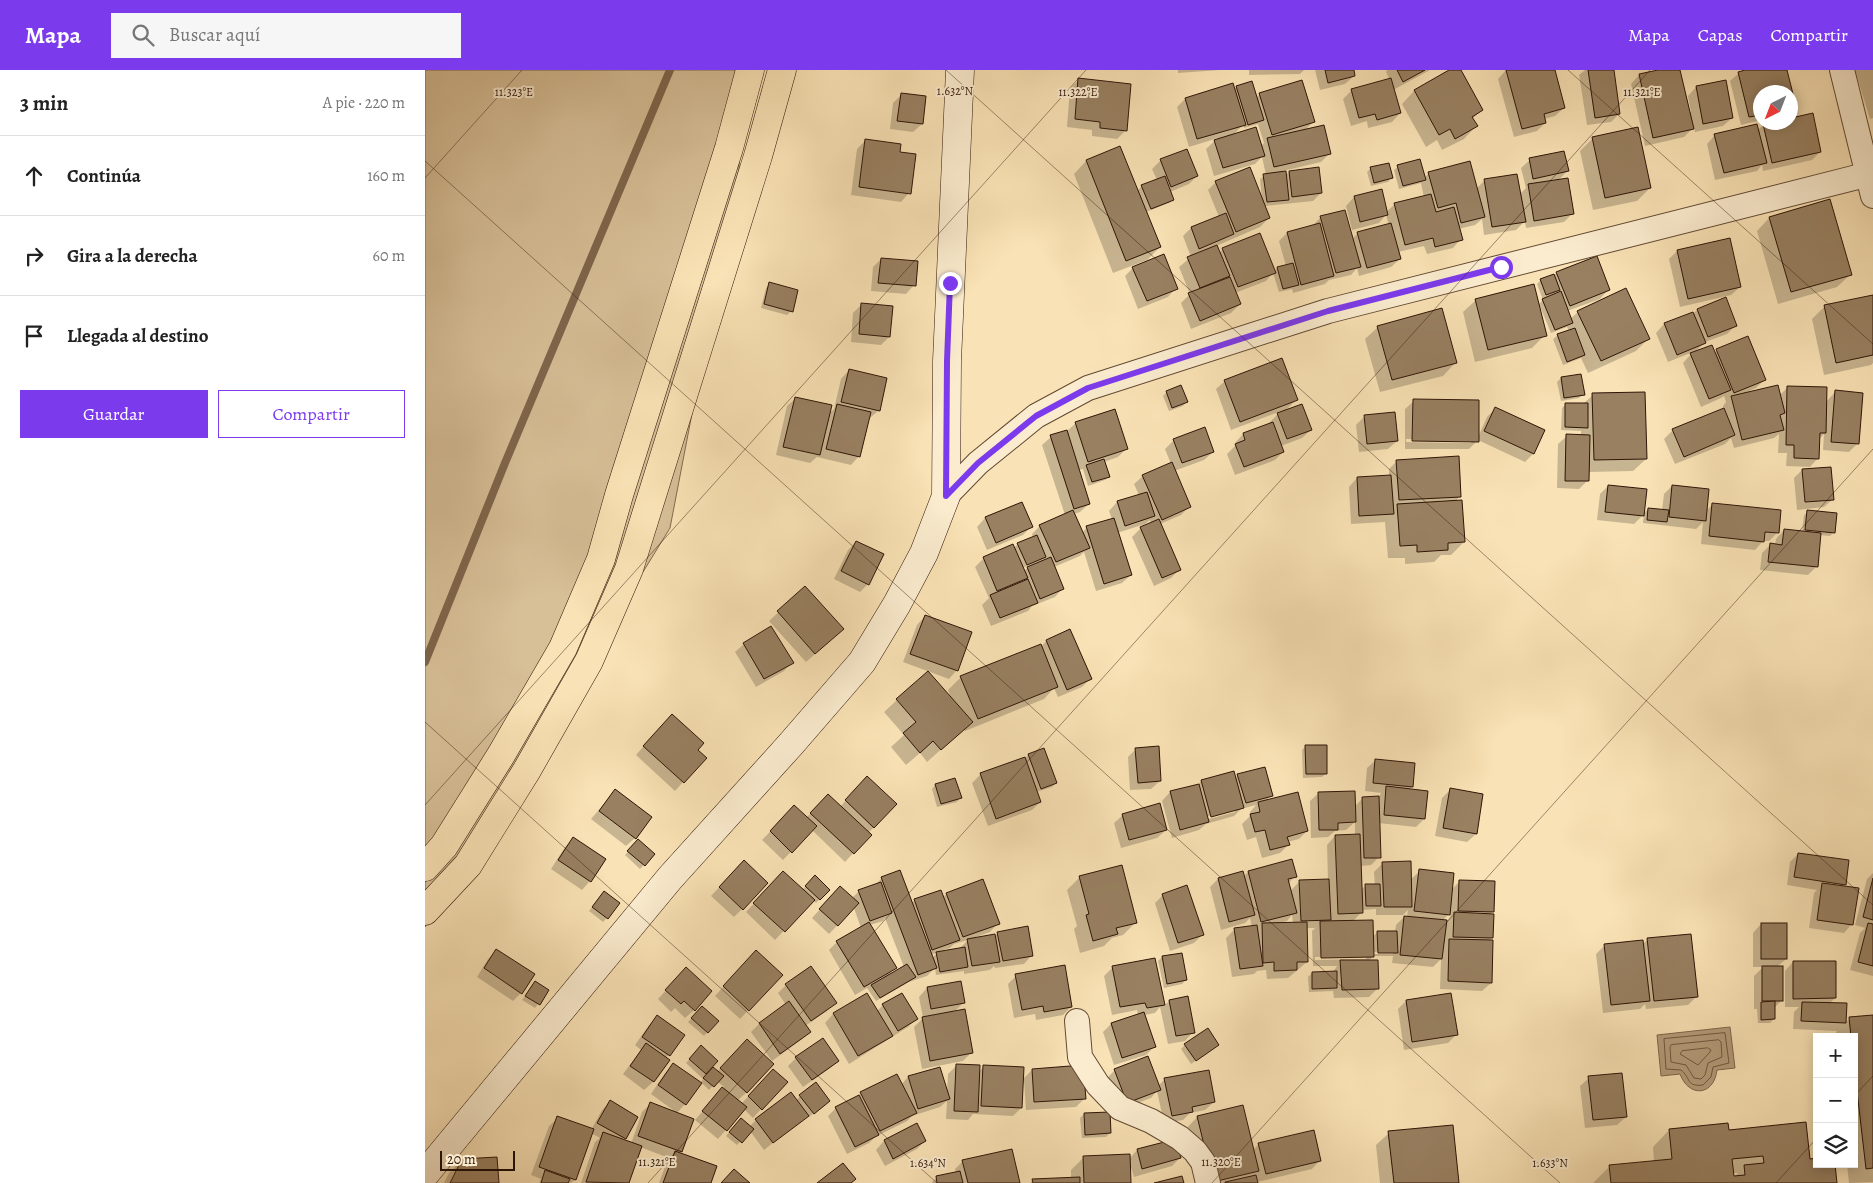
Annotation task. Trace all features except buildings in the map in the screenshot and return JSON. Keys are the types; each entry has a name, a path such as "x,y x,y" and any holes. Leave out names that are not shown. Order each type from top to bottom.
{"highway":[{"path":"425,867 444,846 501,755 563,648 601,559 619,496 729,148 750,70"},
{"path":"425,911 469,865 513,794 589,661 629,569 758,156 782,70"}],"street":[{"path":"425,1174 670,878 862,662 924,554 946,496 947,361 960,70"},
{"path":"946,496 978,463 1036,416 1088,388 1328,311 1871,182 1842,70"},
{"path":"1077,1021 1080,1057 1098,1085 1120,1108 1173,1134 1195,1151 1203,1162 1208,1183"}],"shaded area":[{"path":"425,70 741,70 739,169 670,528 425,927"}],"water":[{"path":"1730,1027 1735,1068 1717,1070 1715,1079 1706,1089 1701,1091 1689,1087 1680,1074 1661,1076 1657,1035"}],"waterway":[{"path":"425,662 505,463 670,70"}],"route":[{"path":"950,283 947,361 946,496 978,463 1036,416 1088,388 1328,311 1501,267"}]}
